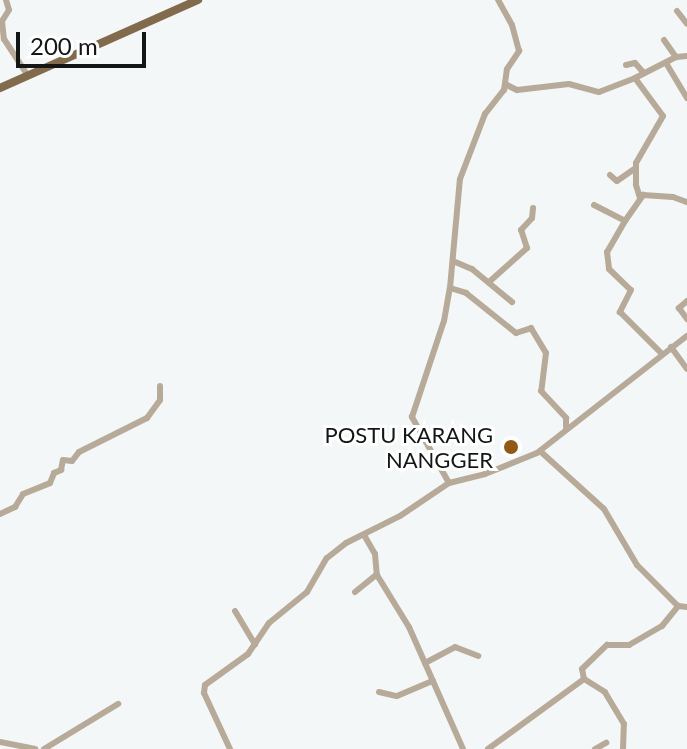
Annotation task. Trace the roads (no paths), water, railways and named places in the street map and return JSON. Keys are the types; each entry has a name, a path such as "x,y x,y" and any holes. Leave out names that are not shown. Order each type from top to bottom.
{"main road":[{"path":"0,88 198,0"}],"street":[{"path":"6,0 9,10 2,21 4,39 28,76"},
{"path":"449,483 412,417 431,368 450,288 460,179 487,108 507,85 507,69 518,53 519,46 498,0"},
{"path":"677,11 687,24"},
{"path":"664,40 676,57"},
{"path":"507,85 517,90 569,84 599,92 676,57 687,56"},
{"path":"626,65 635,63 644,73"},
{"path":"666,63 687,98"},
{"path":"635,78 663,116 658,130 641,150 634,169 640,198"},
{"path":"610,175 617,181 634,169"},
{"path":"662,354 620,312 631,290 609,269 607,252 640,198 648,195 673,197 687,202"},
{"path":"594,205 625,221"},
{"path":"489,282 527,248 521,230 532,218 533,208"},
{"path":"453,261 489,282 512,302"},
{"path":"450,288 466,293 516,333 531,328 546,353 541,391 566,418 565,430"},
{"path":"687,301 679,308 687,319"},
{"path":"230,749 203,689 211,678 244,657 269,623 307,592 323,562 449,483 485,474 540,451 687,336"},
{"path":"671,347 687,369"},
{"path":"0,514 15,507 23,494 50,483 54,473 61,470 63,460 72,461 79,452 147,418 160,400 160,386"},
{"path":"540,451 604,509 637,565 678,606 687,607"},
{"path":"364,535 375,554 377,574 409,627 463,749"},
{"path":"355,592 377,574"},
{"path":"623,749 625,727 616,708 605,692 584,679 582,669 607,645 621,642 629,645 662,626 678,606"},
{"path":"235,611 255,644"},
{"path":"425,663 455,647 478,656"},
{"path":"488,749 584,679"},
{"path":"379,692 397,696 433,681"},
{"path":"44,749 118,704"},
{"path":"500,741 506,749"},
{"path":"0,742 35,749"},
{"path":"595,749 606,743"}],"place":[{"name":"POSTU KARANG NANGGER","path":"511,447"}]}
